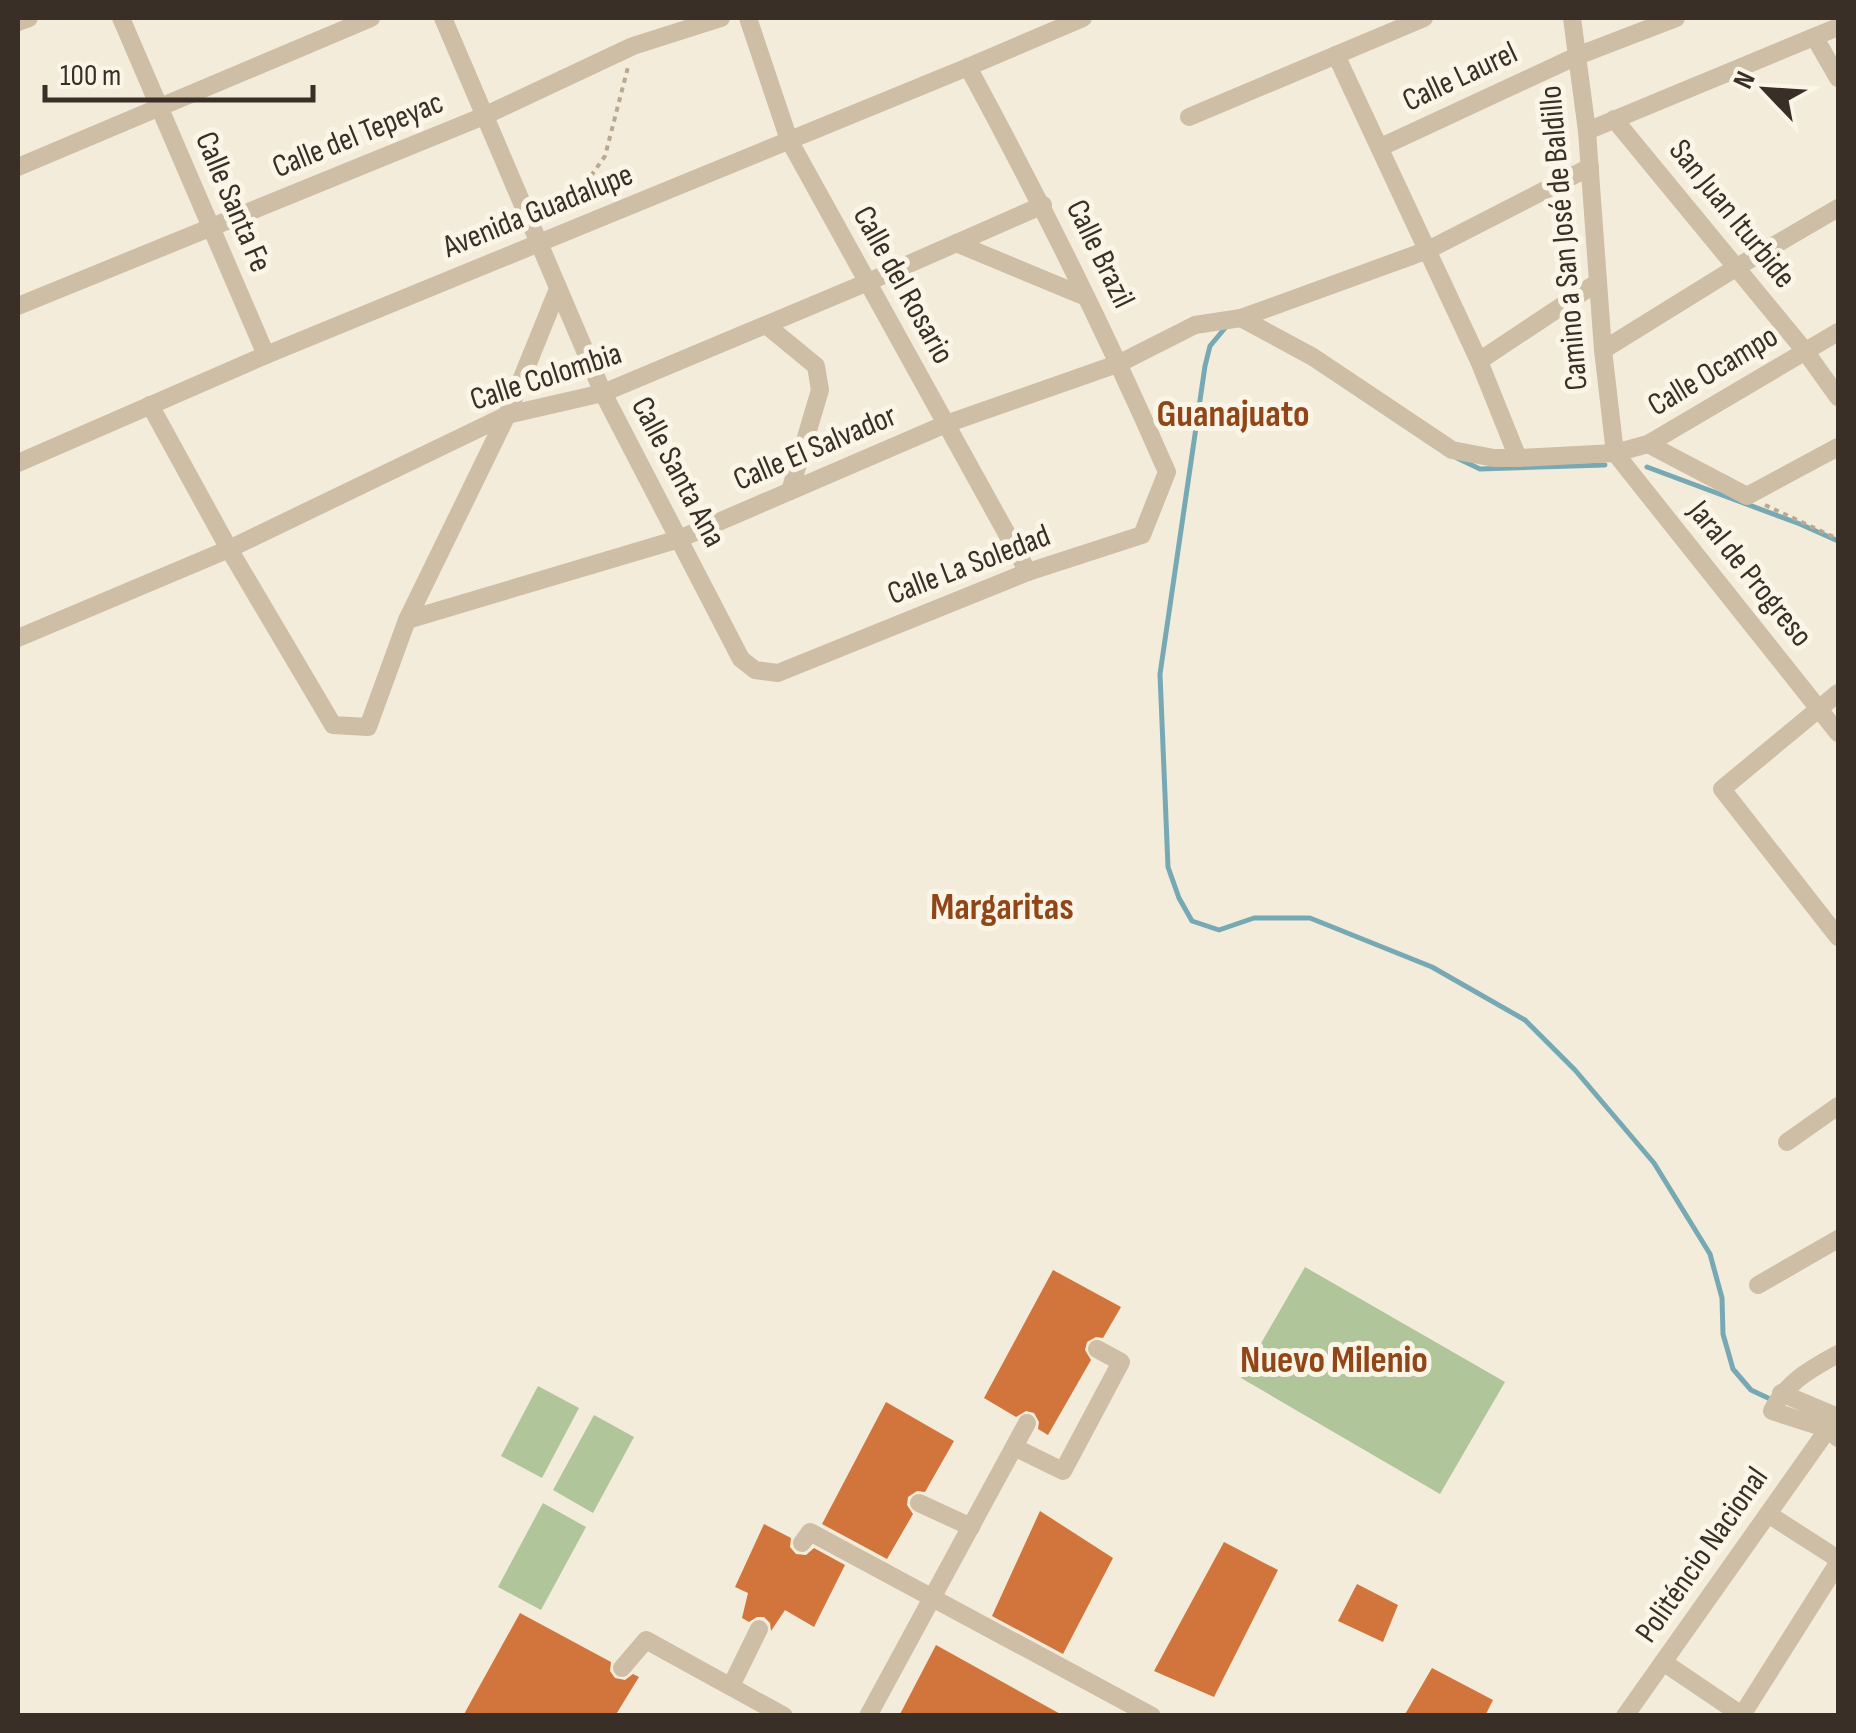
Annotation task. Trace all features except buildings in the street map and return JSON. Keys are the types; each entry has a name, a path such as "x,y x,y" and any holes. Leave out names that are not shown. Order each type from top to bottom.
{"street":[{"path":"18,22 29,18"},
{"name":"Calle Santa Fe","path":"121,18 266,355"},
{"path":"18,167 371,18"},
{"name":"Calle Santa Ana","path":"442,18 603,393 741,659 755,670"},
{"name":"Calle del Tepeyac","path":"18,306 484,116 633,46 721,18"},
{"name":"Calle del Rosario","path":"748,18 789,140 1028,572"},
{"name":"Avenida Guadalupe","path":"18,463 266,355 1082,18"},
{"path":"1189,117 1424,18"},
{"name":"Camino a San José de Baldillo","path":"1572,18 1587,131 1614,453"},
{"name":"Calle Laurel","path":"1381,147 1578,56 1676,18"},
{"path":"1587,131 1838,27"},
{"path":"1815,38 1838,78"},
{"path":"1336,55 1479,361 1518,458"},
{"name":"Calle Brazil","path":"968,67 1043,205 1120,363 1167,472"},
{"name":"San Juan Iturbide","path":"1614,118 1838,396"},
{"name":"Calle El Salvador","path":"407,620 679,538 946,424 1120,363 1195,325 1241,318 1428,250 1590,167"},
{"name":"Calle Colombia","path":"18,638 229,550 507,415 603,393 1043,205"},
{"path":"1604,350 1838,208"},
{"path":"956,243 1086,297"},
{"path":"1479,361 1598,282"},
{"path":"150,406 229,550 333,725 368,727 407,620 507,415 558,289"},
{"name":"Calle Ocampo","path":"1241,318 1313,357 1452,450 1494,458 1614,453 1648,444 1838,332"},
{"path":"766,325 816,366 820,390 790,491"},
{"path":"1648,444 1747,496 1838,447"},
{"name":"Jaral de Progreso","path":"1614,453 1838,732"},
{"name":"Calle La Soledad","path":"755,670 778,673 1028,572 1142,535 1167,472"},
{"path":"1838,693 1722,789 1838,936"},
{"path":"1788,1142 1838,1106"},
{"path":"1758,1285 1838,1240"},
{"path":"1014,1446 1062,1470 1121,1362 1097,1348"},
{"path":"1835,1428 1772,1411 1781,1393 1838,1354"},
{"path":"1781,1393 1835,1428"},
{"path":"868,1716 1027,1423"},
{"name":"Politéncio Nacional","path":"1626,1716 1768,1514 1835,1428"},
{"path":"919,1502 971,1527"},
{"path":"1663,1662 1742,1715 1838,1561 1768,1514"},
{"path":"802,1543 810,1532 1152,1716"},
{"path":"731,1686 759,1629"},
{"path":"622,1668 646,1640 731,1686 753,1708 784,1716"}],"path":[{"path":"573,230 576,197 605,156 633,46"},
{"path":"1747,496 1838,539"}],"green space":[{"path":"1305,1267 1505,1382 1440,1494 1241,1378"},
{"path":"538,1386 579,1408 542,1478 501,1456"},
{"path":"594,1415 634,1437 593,1513 553,1490"},
{"path":"543,1503 586,1527 541,1610 498,1587"}],"waterway":[{"path":"1225,328 1210,346 1205,366 1160,674 1168,867 1179,898 1192,921 1219,930 1254,918 1310,918 1432,967 1525,1020 1575,1070 1654,1163 1710,1254 1722,1298 1723,1334 1733,1369 1751,1390 1768,1398"},
{"path":"1457,458 1480,469 1605,465"},
{"path":"1647,467 1838,541"}],"district":[{"name":"Guanajuato","path":"1233,414"},
{"name":"Margaritas","path":"1002,907"},
{"name":"Nuevo Milenio","path":"1334,1360"}]}
